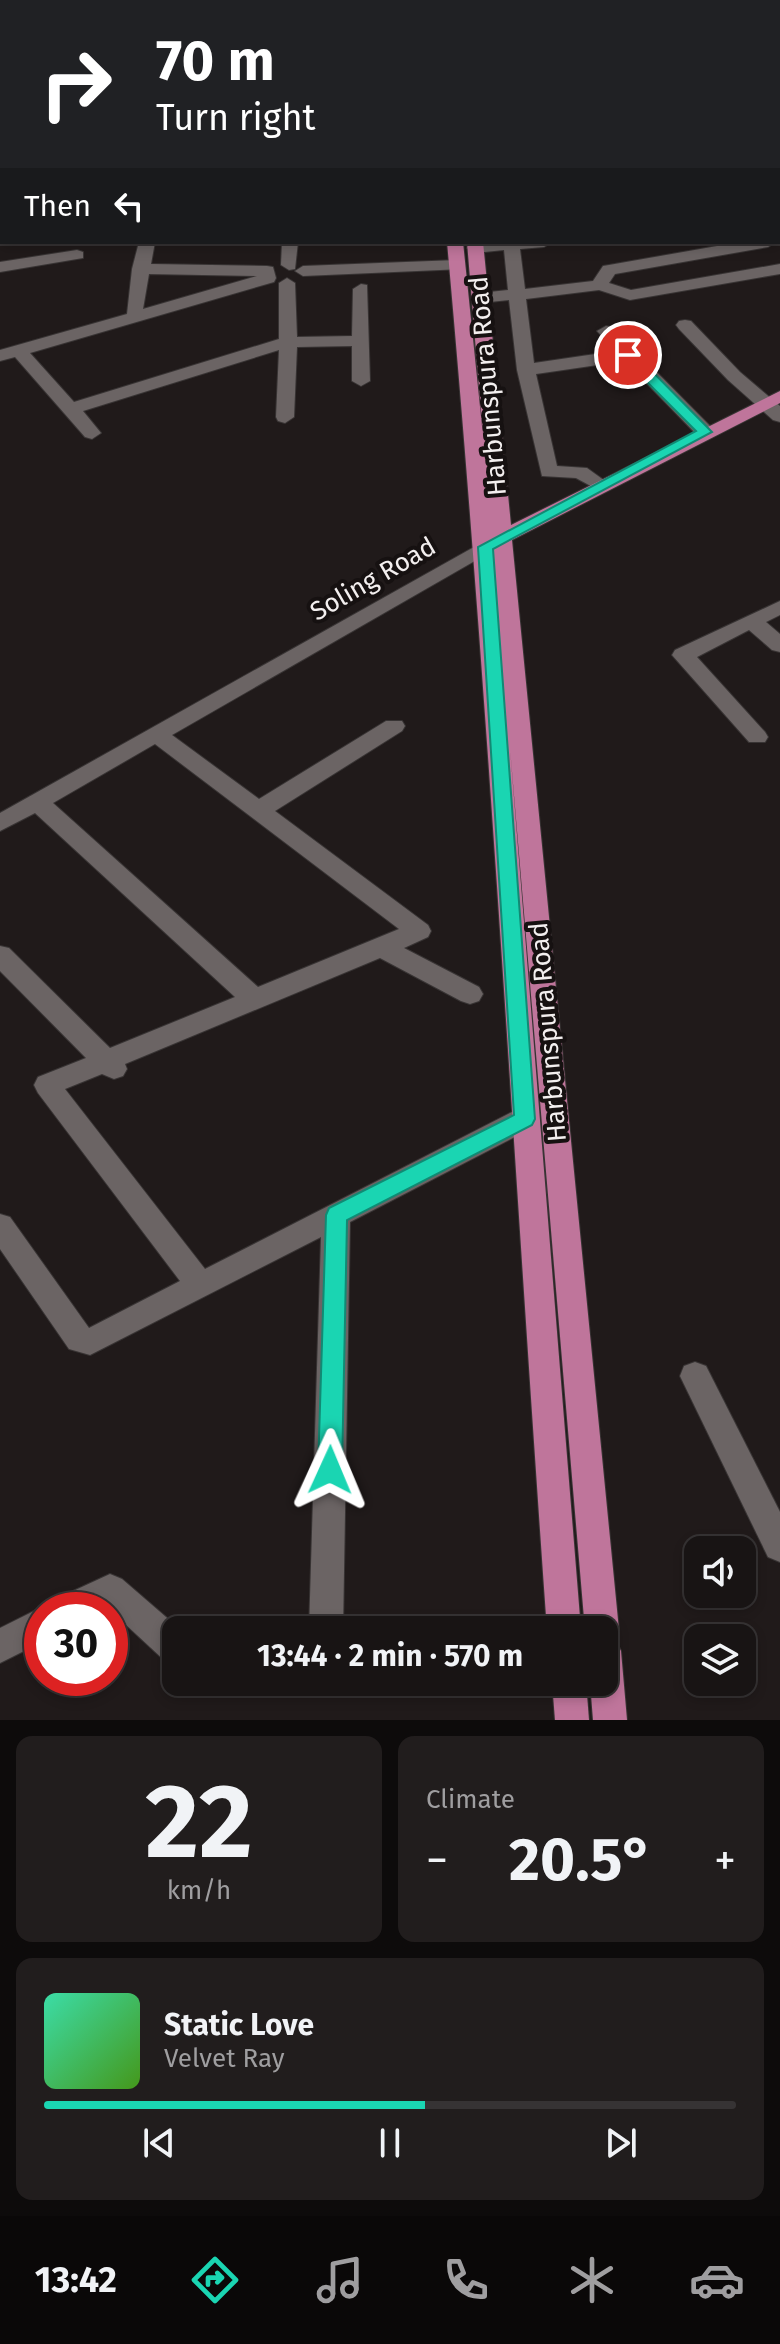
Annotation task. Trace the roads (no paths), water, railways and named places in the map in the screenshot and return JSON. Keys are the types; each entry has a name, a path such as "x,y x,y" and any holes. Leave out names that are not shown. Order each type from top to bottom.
{"main road":[{"name":"Harbunspura Road","path":"466,249 480,298 524,1119 563,1616"},
{"name":"Harbunspura Road","path":"466,249 601,1616"},
{"name":"Soling Road","path":"494,542 772,399"},
{"path":"570,1696 572,1720"},
{"path":"608,1696 610,1720"}],"street":[{"path":"19,244 28,262"},
{"path":"139,317 134,312 146,244"},
{"path":"285,417 293,273 290,244"},
{"path":"140,269 268,275 511,244 526,370 549,472 580,472 602,486"},
{"path":"599,285 609,270 757,244"},
{"path":"0,267 77,255"},
{"path":"480,298 599,285 630,295 780,269"},
{"path":"0,356 139,317 268,275"},
{"path":"361,289 361,381"},
{"path":"685,325 715,358 772,399 780,416"},
{"path":"606,331 705,432"},
{"path":"71,409 288,342 361,341"},
{"path":"19,351 92,433"},
{"path":"526,370 628,355"},
{"name":"Soling Road","path":"0,823 494,542"},
{"path":"757,737 683,655 780,607"},
{"path":"751,621 780,645"},
{"path":"258,810 394,726"},
{"path":"158,735 419,931 254,999 110,1065 47,1085 200,1285"},
{"path":"37,802 254,999"},
{"path":"381,947 470,994"},
{"path":"0,955 110,1065"},
{"path":"0,1226 85,1342 524,1119"},
{"path":"326,1616 336,1215"},
{"path":"695,1376 780,1546"},
{"path":"128,1606 162,1636"},
{"path":"0,1646 24,1633"}]}
